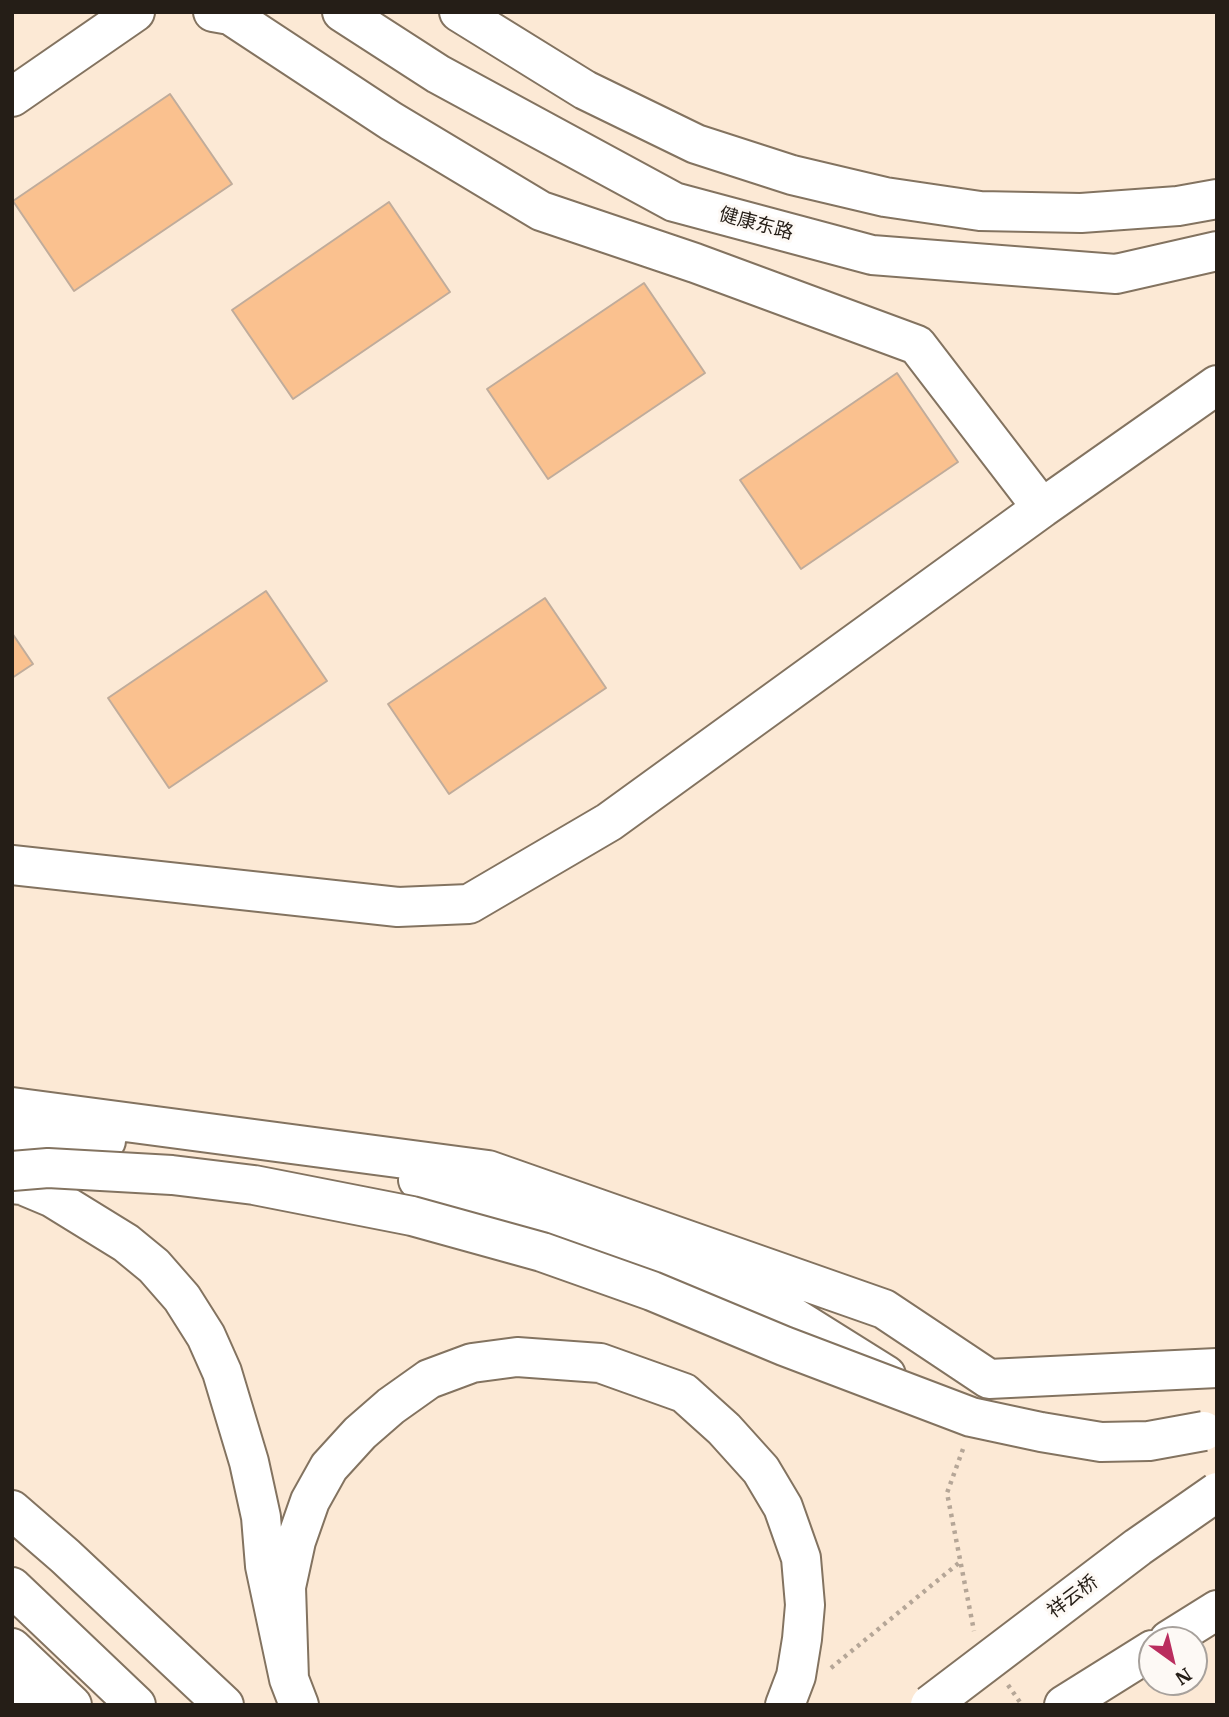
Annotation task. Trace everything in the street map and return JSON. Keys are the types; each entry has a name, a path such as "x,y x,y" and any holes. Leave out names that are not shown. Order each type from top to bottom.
{"main road":[{"path":"12,97 135,12"},
{"path":"213,12 230,15 391,121 541,211 695,262 916,345 1042,508"},
{"name":"健康东路","path":"342,12 438,74 674,202 872,255 1116,274 1217,251"},
{"path":"459,12 585,90 683,138 792,175 885,197 980,211 1081,213 1178,206 1217,200"},
{"path":"12,865 398,907 469,904 608,822 1217,385"},
{"path":"12,1107 488,1170 884,1308 989,1379 1217,1368"},
{"path":"12,1138 201,1143 433,1183 674,1264 771,1303 924,1399"},
{"path":"12,1171 47,1168 172,1175 254,1185 412,1216 542,1252 652,1291 784,1346 971,1417 1101,1443 1149,1441 1210,1430"},
{"path":"12,1184 53,1198 126,1243 154,1266 175,1290 206,1336 222,1372 249,1462 261,1517 265,1566 294,1692"},
{"path":"294,1692 286,1587 296,1541 310,1501 329,1467 360,1433 391,1406 429,1379 472,1363 517,1357 600,1363 684,1393 724,1429 761,1470 783,1507 801,1558 805,1605 802,1639 796,1676 785,1705"},
{"name":"祥云桥","path":"930,1705 1138,1547 1217,1492"},
{"path":"12,1510 224,1705"},
{"path":"12,1587 136,1705"},
{"path":"1191,1626 1217,1610"},
{"path":"12,1648 72,1705"},
{"path":"1064,1705 1138,1659"},
{"path":"12,1684 30,1705"}],"path":[{"path":"966,1443 947,1493 975,1638"},
{"path":"827,1671 960,1562"},
{"path":"1006,1682 1021,1705"}],"building":[{"path":"170,94 232,184 74,291 13,201"},
{"path":"389,202 450,292 293,399 232,310"},
{"path":"644,283 705,373 548,479 487,389"},
{"path":"897,373 958,462 801,569 740,480"},
{"path":"266,591 327,681 169,788 108,698"},
{"path":"545,598 606,688 449,794 388,704"},
{"path":"12,633 33,664 12,678"}]}
